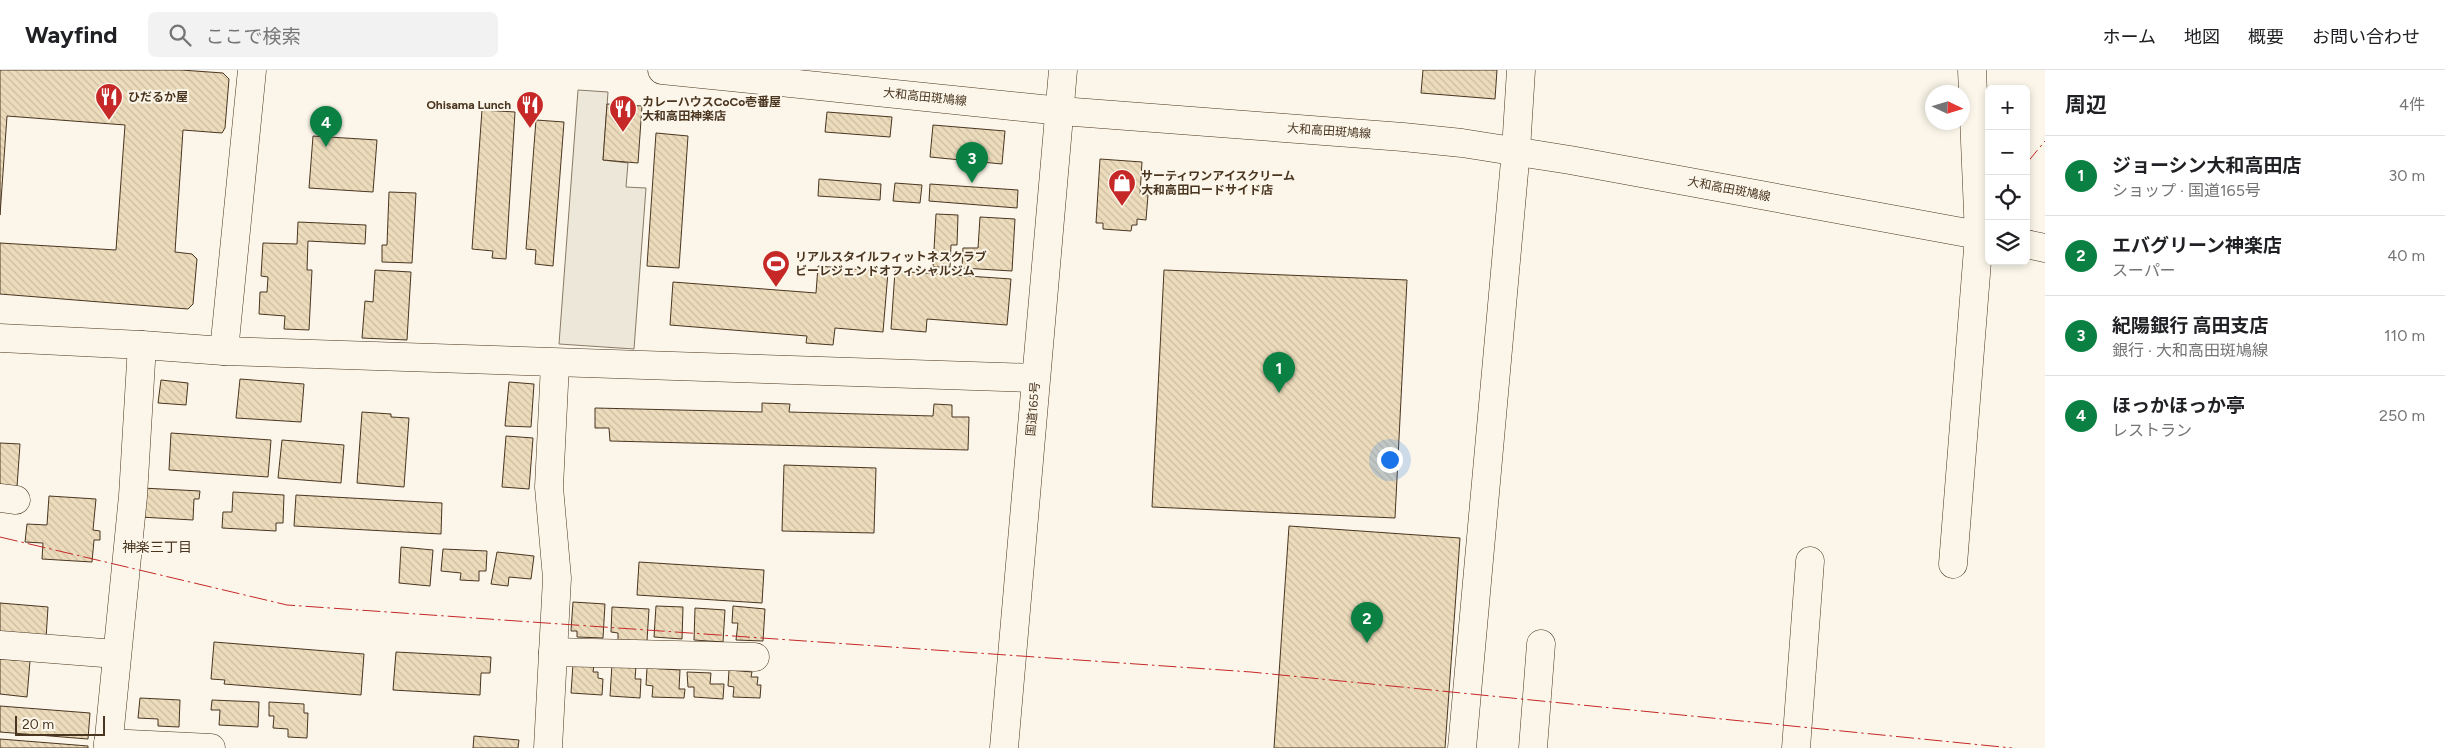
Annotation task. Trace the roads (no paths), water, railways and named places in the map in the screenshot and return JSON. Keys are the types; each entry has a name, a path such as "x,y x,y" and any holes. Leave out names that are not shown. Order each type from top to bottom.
{"main road":[{"path":"224,351 252,70"},
{"name":"大和高田斑鳩線","path":"662,70 1061,111 1403,137 1516,150 1984,237"},
{"name":"国道165号","path":"1004,748 1061,111 1063,70"},
{"path":"1462,748 1516,150 1521,70"},
{"path":"1953,564 1984,237 1972,70"},
{"path":"2030,245 2045,248"},
{"path":"0,338 224,351 555,364 1036,378"},
{"path":"142,345 133,496 108,746 212,748"},
{"path":"548,748 557,578 549,487 555,364"},
{"path":"1796,748 1810,561"},
{"path":"1533,748 1541,644"},
{"path":"0,645 116,654"},
{"path":"553,652 755,657"}],"place":[{"name":"ひだるか屋","path":"109,121"},
{"name":"Ohisama Lunch","path":"530,129"},
{"name":"カレーハウスCoCo壱番屋 大和高田神楽店","path":"623,133"},
{"name":"ほっかほっか亭","path":"326,147"},
{"name":"紀陽銀行 高田支店","path":"972,183"},
{"name":"サーティワンアイスクリーム 大和高田ロードサイド店","path":"1122,207"},
{"name":"リアルスタイルフィットネスクラブ ビーレジェンドオフィシャルジム","path":"776,288"},
{"name":"ジョーシン大和高田店","path":"1279,393"},
{"name":"エバグリーン神楽店","path":"1367,643"}],"district":[{"name":"神楽三丁目","path":"157,547"}]}
